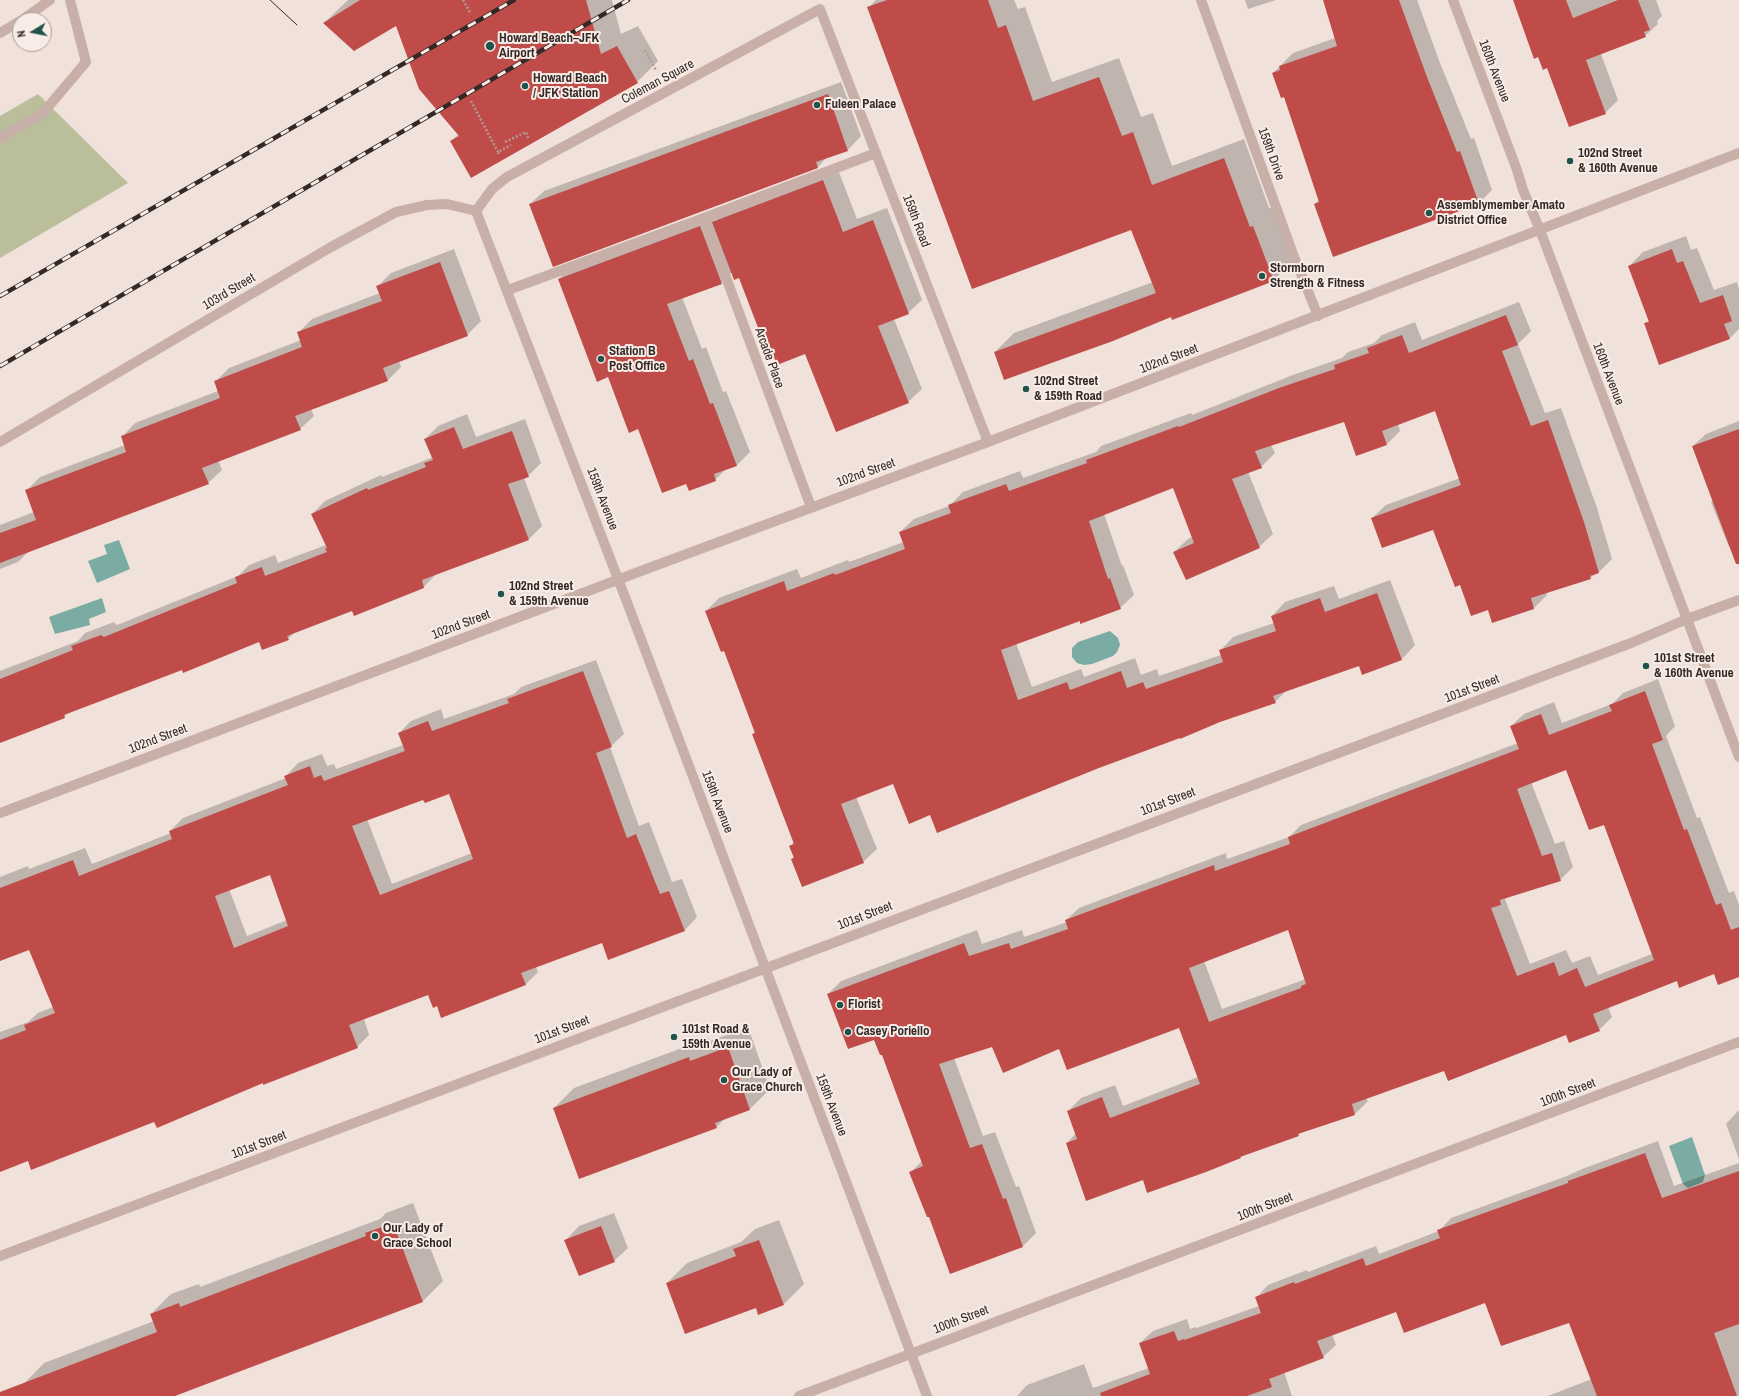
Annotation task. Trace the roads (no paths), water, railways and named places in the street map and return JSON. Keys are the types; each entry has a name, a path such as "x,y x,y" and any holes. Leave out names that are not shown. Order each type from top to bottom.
{"street":[{"path":"35,12 50,0"},
{"path":"0,138 43,113 86,62 70,0"},
{"name":"159th Drive","path":"1201,0 1318,316"},
{"name":"160th Avenue","path":"1453,0 1517,170 1523,190 1540,230 1739,757"},
{"name":"159th Road","path":"820,9 988,442"},
{"name":"Coleman Square","path":"478,214 492,189 507,177 820,9"},
{"path":"0,33 12,26"},
{"path":"508,290 876,153"},
{"name":"102nd Street","path":"0,813 619,579 988,442 1739,153"},
{"name":"103rd Street","path":"0,442 331,247 396,212 427,205 447,204 478,214"},
{"name":"159th Avenue","path":"478,214 619,579 927,1396"},
{"name":"Arcade Place","path":"704,218 811,507"},
{"name":"101st Street","path":"0,1256 765,967 1631,643 1687,619 1739,600"},
{"name":"100th Street","path":"800,1396 1739,1042"}],"water":[{"path":"119,540 130,569 97,583 88,561 107,554 104,545"},
{"path":"102,598 106,612 89,619 90,625 55,634 49,617"},
{"path":"1110,631 1118,638 1120,645 1117,652 1113,656 1092,664 1084,665 1077,663 1072,657 1072,648 1078,642"},
{"path":"1692,1137 1705,1175 1703,1182 1688,1188 1683,1184 1669,1146"}],"tram line":[{"path":"270,0 297,25"}],"railway":[{"path":"0,296 514,0"},
{"path":"0,366 628,0"}],"place":[{"name":"Howard Beach–JFK Airport","path":"490,46"},
{"name":"Howard Beach / JFK Station","path":"525,86"},
{"name":"Fuleen Palace","path":"817,105"},
{"name":"102nd Street & 160th Avenue","path":"1570,161"},
{"name":"Assemblymember Amato District Office","path":"1429,213"},
{"name":"Stormborn Strength & Fitness","path":"1262,276"},
{"name":"Station B Post Office","path":"601,359"},
{"name":"102nd Street & 159th Road","path":"1026,389"},
{"name":"102nd Street & 159th Avenue","path":"501,594"},
{"name":"101st Street & 160th Avenue","path":"1646,666"},
{"name":"Florist","path":"840,1005"},
{"name":"Casey Poriello","path":"848,1032"},
{"name":"101st Road & 159th Avenue","path":"674,1037"},
{"name":"Our Lady of Grace Church","path":"724,1080"},
{"name":"Our Lady of Grace School","path":"375,1236"}]}
